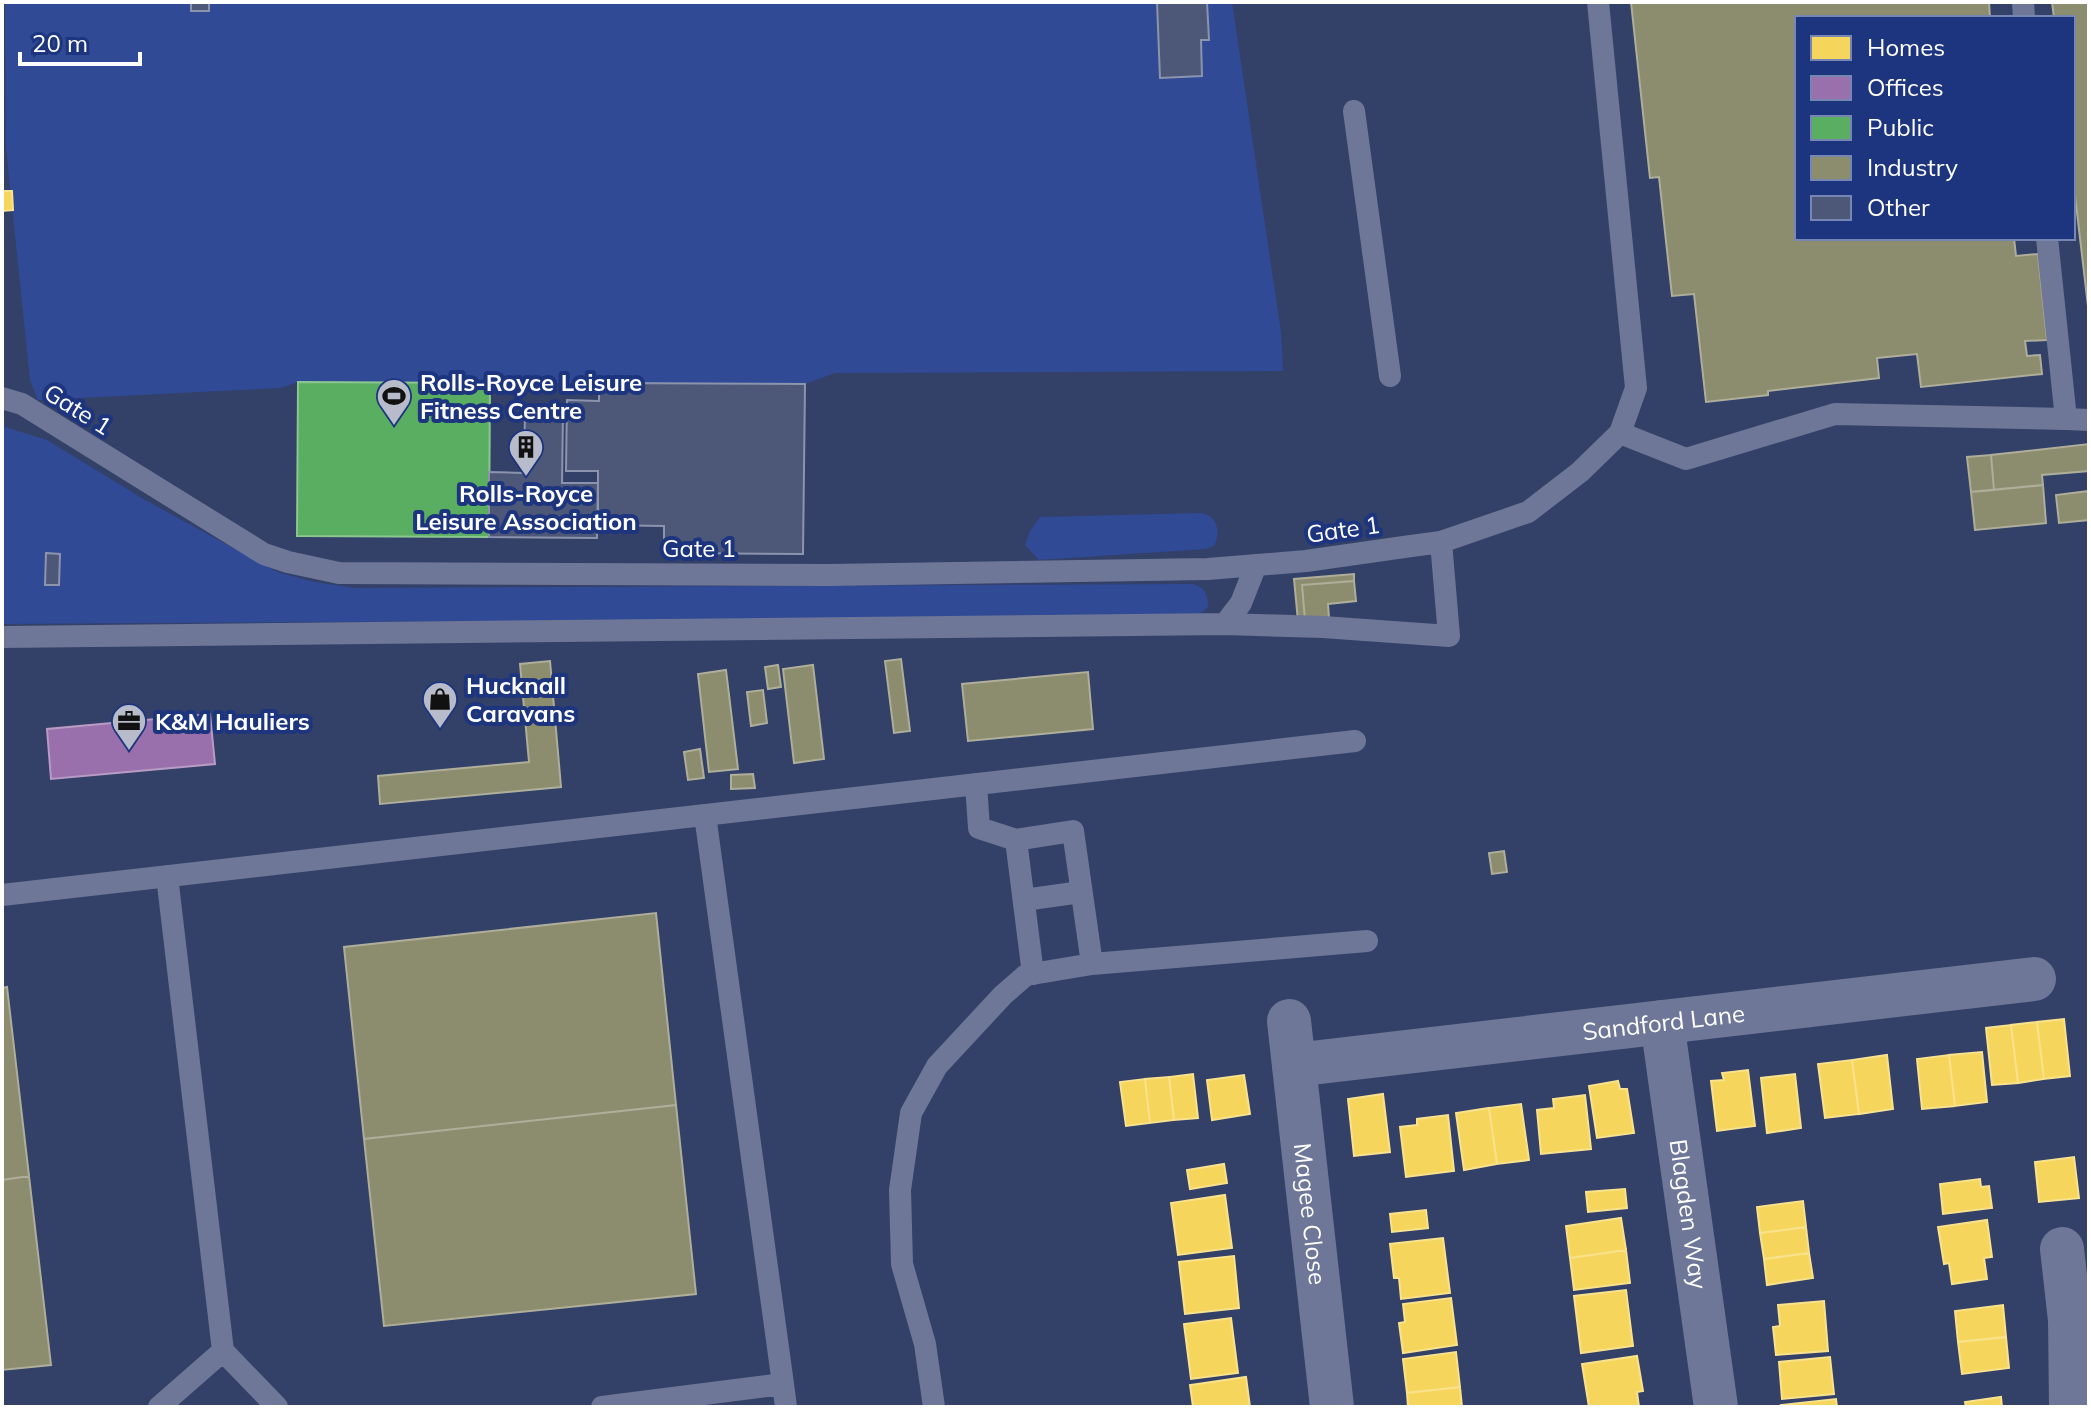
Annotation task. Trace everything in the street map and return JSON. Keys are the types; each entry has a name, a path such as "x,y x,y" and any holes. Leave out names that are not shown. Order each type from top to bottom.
{"street":[{"name":"Sandford Lane","path":"1294,1065 2034,979"},
{"name":"Magee Close","path":"1289,1021 1332,1407"},
{"name":"Blagden Way","path":"1662,1022 1716,1407"},
{"path":"2062,1249 2079,1320 2071,1407"}],"lane":[{"path":"1598,2 1636,388 1620,433 1686,459 1835,414 2089,420"},
{"path":"1354,111 1390,376"},
{"path":"2047,240 2066,419"},
{"name":"Gate 1","path":"2,398 22,404 264,554 339,573 965,574 1208,569 1256,565 1441,542 1528,512 1580,472 1620,433"},
{"path":"2,637 1225,624 1449,636 1441,542"},
{"path":"1225,624 1241,603 1256,565"},
{"path":"2,895 1355,741"},
{"path":"976,784 979,828 1016,840 1073,831 1092,964"},
{"path":"705,815 786,1407"},
{"path":"1016,840 1033,974"},
{"path":"167,876 223,1351 277,1407"},
{"path":"1024,900 1081,892"},
{"path":"934,1407 925,1344 902,1264 900,1190 911,1113 937,1066 1003,995 1026,975 1092,964 1367,941"},
{"path":"159,1407 223,1351"},
{"path":"602,1407 783,1384"}],"shaded area":[{"path":"5,2 1232,2 1281,332 1283,371 835,373 805,384 299,382 280,388 38,400 30,380 6,148"},
{"path":"2,426 47,440 145,500 277,572 314,582 355,588 1193,584 1205,592 1208,607 1196,617 2,624"},
{"path":"1202,513 1212,518 1217,530 1214,546 1206,549 1039,560 1025,545 1040,517"}],"building: Homes":[{"path":"2,191 12,191 13,210 2,211"},
{"path":"2064,1019 2070,1076 2044,1079 2037,1022"},
{"path":"2037,1022 2044,1079 2018,1083 2011,1025"},
{"path":"2011,1025 2018,1083 1992,1085 1986,1028"},
{"path":"1982,1052 1987,1102 1955,1106 1949,1055"},
{"path":"1887,1055 1893,1109 1859,1114 1852,1060"},
{"path":"1949,1055 1955,1106 1922,1109 1917,1059"},
{"path":"1852,1060 1859,1114 1825,1118 1818,1064"},
{"path":"1748,1070 1755,1126 1717,1131 1711,1081 1724,1080 1722,1073"},
{"path":"1193,1074 1198,1118 1174,1120 1169,1077"},
{"path":"1795,1074 1801,1128 1767,1133 1761,1078"},
{"path":"1244,1075 1250,1114 1212,1120 1207,1080"},
{"path":"1169,1077 1174,1120 1150,1123 1145,1079"},
{"path":"1145,1079 1150,1123 1126,1126 1120,1082"},
{"path":"1618,1081 1620,1089 1627,1089 1634,1133 1597,1138 1589,1086"},
{"path":"1383,1094 1390,1152 1354,1156 1348,1099"},
{"path":"1585,1095 1591,1149 1541,1154 1537,1110 1554,1108 1553,1099"},
{"path":"1521,1104 1529,1160 1497,1164 1489,1108"},
{"path":"1489,1108 1497,1164 1464,1170 1456,1113"},
{"path":"1448,1115 1454,1171 1406,1177 1400,1127 1417,1125 1417,1119"},
{"path":"2074,1157 2079,1198 2039,1202 2035,1162"},
{"path":"1224,1164 1227,1183 1190,1189 1187,1170"},
{"path":"1980,1179 1981,1187 1989,1186 1992,1208 1943,1214 1940,1184"},
{"path":"1625,1189 1627,1208 1588,1212 1586,1192"},
{"path":"1225,1195 1232,1248 1178,1255 1171,1203"},
{"path":"1803,1201 1806,1227 1760,1233 1757,1207"},
{"path":"1426,1210 1428,1228 1392,1232 1390,1214"},
{"path":"1621,1218 1626,1250 1570,1258 1566,1226"},
{"path":"1987,1220 1992,1257 1984,1258 1987,1279 1952,1284 1949,1263 1944,1264 1938,1227"},
{"path":"1806,1227 1809,1253 1764,1259 1760,1233"},
{"path":"1443,1238 1450,1293 1401,1299 1399,1278 1394,1278 1390,1244"},
{"path":"1626,1250 1630,1283 1574,1290 1570,1258"},
{"path":"1809,1253 1813,1278 1767,1285 1764,1259"},
{"path":"1234,1256 1239,1308 1185,1314 1179,1262"},
{"path":"1626,1290 1633,1346 1581,1353 1574,1296"},
{"path":"1451,1298 1457,1345 1403,1353 1399,1323 1405,1322 1403,1304"},
{"path":"1824,1301 1828,1351 1776,1355 1773,1327 1780,1326 1778,1305"},
{"path":"2003,1305 2006,1337 1958,1342 1955,1311"},
{"path":"1231,1318 1238,1373 1191,1379 1184,1324"},
{"path":"2006,1337 2009,1368 1962,1374 1958,1342"},
{"path":"1456,1352 1460,1387 1407,1393 1403,1359"},
{"path":"1637,1356 1643,1391 1637,1392 1639,1407 1589,1407 1582,1364"},
{"path":"1830,1357 1834,1394 1782,1399 1779,1362"},
{"path":"1246,1377 1250,1407 1193,1407 1190,1385"},
{"path":"1460,1387 1462,1407 1408,1407 1407,1393"},
{"path":"2001,1397 2002,1407 1966,1407 1965,1402"},
{"path":"1836,1399 1837,1407 1781,1405"}],"building: Offices":[{"path":"210,714 215,764 51,779 47,729"}],"building: Public":[{"name":"Rolls-Royce Leisure Fitness Centre","path":"298,382 490,383 489,537 297,536"}],"building: Industry":[{"path":"1631,2 1989,2 1990,16 1795,16 1795,240 2014,240 2016,256 2038,254 2047,340 2025,341 2027,356 2040,355 2042,374 1921,387 1917,354 1877,358 1879,378 1706,402 1694,294 1672,296 1659,177 1650,178"},
{"path":"2052,2 2089,2 2089,315 2075,195 2075,16 2054,16"},
{"path":"2089,444 2089,471 2042,475 2043,485 1994,490 1991,455"},
{"path":"1991,455 1994,490 1971,492 1967,457"},
{"path":"2043,485 2046,523 1975,530 1971,492"},
{"path":"2089,491 2089,520 2059,523 2056,495"},
{"path":"1354,574 1354,581 1302,585 1305,620 1298,621 1294,579"},
{"path":"1354,581 1356,601 1328,604 1329,618 1305,620 1302,585"},
{"path":"901,659 910,731 894,733 885,661"},
{"path":"550,661 561,787 380,804 378,776 529,762 520,664"},
{"path":"778,665 781,687 768,689 765,667"},
{"path":"813,665 824,759 794,763 783,669"},
{"path":"726,670 738,769 709,772 698,674"},
{"path":"1088,672 1093,729 968,741 962,684"},
{"path":"763,690 767,723 751,726 747,692"},
{"path":"700,749 704,778 688,780 684,752"},
{"path":"753,774 755,788 731,789 731,775"},
{"path":"1504,851 1507,872 1492,874 1489,853"},
{"path":"656,913 676,1105 364,1139 344,947"},
{"path":"7,987 29,1176 2,1180 2,988"},
{"path":"676,1105 696,1294 384,1326 364,1139"},
{"path":"29,1176 51,1365 2,1370 2,1180"}],"building: Other":[{"path":"191,2 209,2 209,11 191,11"},
{"path":"1157,2 1207,2 1209,40 1201,40 1202,76 1160,78"},
{"path":"599,383 805,384 803,554 664,553 664,526 598,525 598,471 566,471 567,400 599,401"},
{"name":"Rolls-Royce Leisure Association","path":"525,412 563,412 562,483 598,483 597,538 489,537 489,472 524,473"},
{"path":"46,553 60,554 59,585 45,585"}],"place":[{"name":"Rolls-Royce Leisure Fitness Centre","path":"394,427"},
{"name":"Rolls-Royce Leisure Association","path":"526,478"},
{"name":"Hucknall Caravans","path":"440,730"},
{"name":"K&M Hauliers","path":"129,752"}]}
